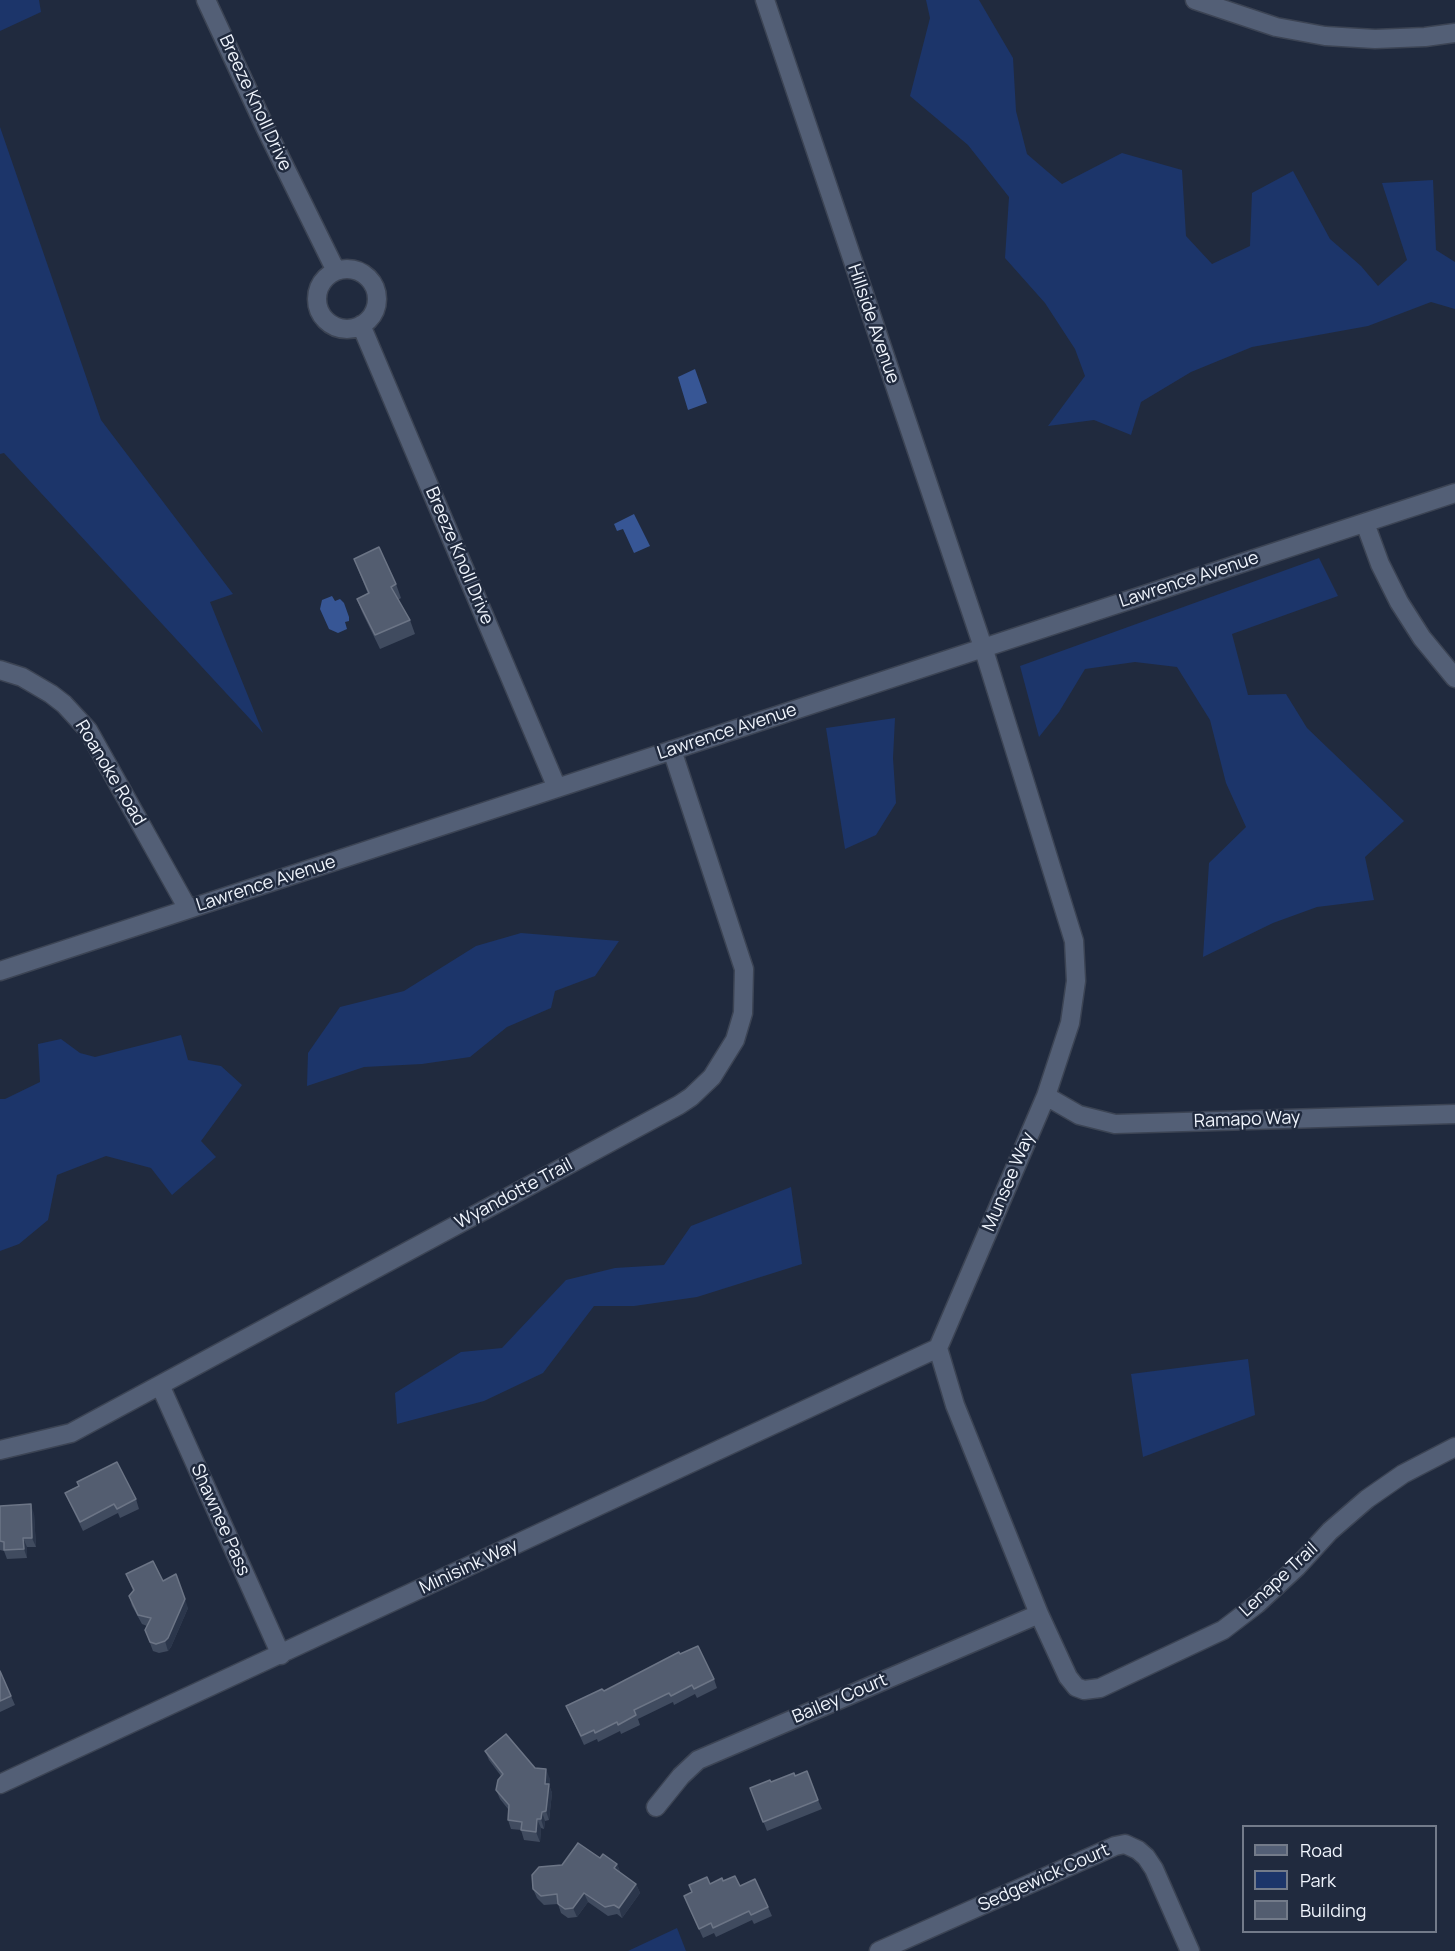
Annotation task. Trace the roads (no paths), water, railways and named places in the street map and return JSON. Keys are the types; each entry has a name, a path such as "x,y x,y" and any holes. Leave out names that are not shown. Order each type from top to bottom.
{"street":[{"name":"Breeze Knoll Drive","path":"206,0 336,271"},
{"name":"Hillside Avenue","path":"765,0 983,647"},
{"path":"1195,0 1276,27 1325,36 1375,39 1425,38 1455,33"},
{"path":"356,270 372,283 376,292 374,311 361,325 352,328 334,326 326,321 321,313 317,304 317,294 327,276 336,271 356,270"},
{"name":"Breeze Knoll Drive","path":"361,325 556,788"},
{"name":"Lawrence Avenue","path":"0,971 1455,493"},
{"path":"1365,523 1380,564 1399,602 1422,638 1455,678"},
{"name":"Munsee Way","path":"938,1348 1046,1096 1070,1023 1076,981 1074,941 983,647"},
{"name":"Roanoke Road","path":"0,670 22,677 51,693 88,730 188,909"},
{"name":"Wyandotte Trail","path":"0,1450 71,1433 679,1105 712,1077 735,1040 745,998 744,969 672,750"},
{"name":"Ramapo Way","path":"1046,1096 1079,1115 1115,1124 1455,1114"},
{"path":"938,1348 955,1405 1039,1614"},
{"name":"Minisink Way","path":"0,1784 938,1348"},
{"name":"Shawnee Pass","path":"160,1385 281,1655"},
{"name":"Lenape Trail","path":"1039,1614 1068,1677 1076,1686 1090,1690 1100,1688 1223,1630 1257,1604 1297,1567 1330,1531 1367,1498 1402,1474 1455,1447"},
{"name":"Bailey Court","path":"656,1807 681,1776 699,1760 1039,1614"},
{"name":"Sedgewick Court","path":"879,1951 1115,1846 1125,1844 1138,1850 1154,1869 1191,1951"}]}
